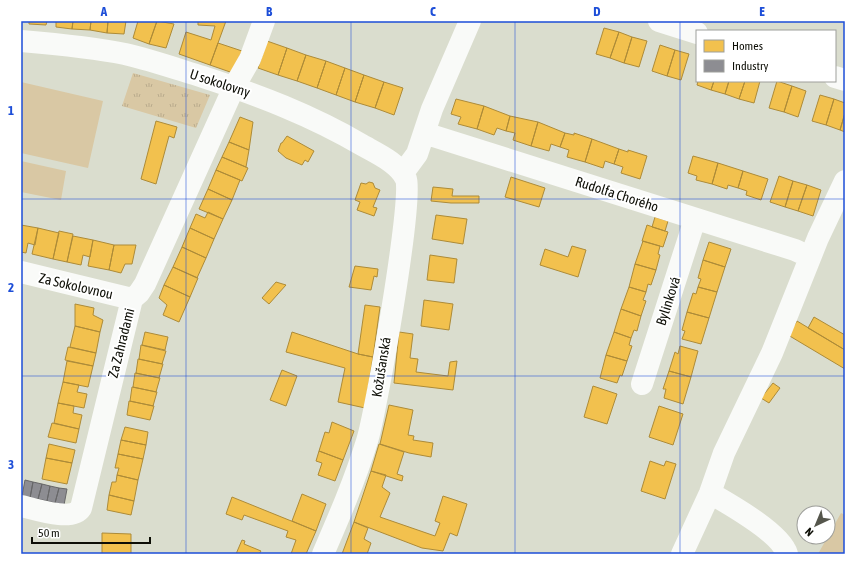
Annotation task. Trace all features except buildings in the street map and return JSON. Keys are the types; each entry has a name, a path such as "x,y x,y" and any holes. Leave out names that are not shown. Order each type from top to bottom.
{"street":[{"name":"Za Zahradami","path":"21,506 66,515 75,514 81,508 132,299 139,293 145,284 234,87 250,59 264,21"},
{"path":"403,173 413,160 432,109 470,21"},
{"path":"659,21 696,33"},
{"name":"U sokolovny","path":"21,41 80,47 124,54 234,87 317,120 376,153 403,173"},
{"name":"Rudolfa Chorého","path":"424,133 810,256"},
{"name":"Kožušanská","path":"323,554 348,494 371,427 407,199 408,183 403,173"},
{"path":"682,554 710,493 724,453 772,353 810,256 845,182"},
{"name":"Bylinková","path":"642,384 695,219"},
{"name":"Za Sokolovnou","path":"21,272 132,299"},
{"path":"710,493 738,509 767,530 787,554"}],"green space":[{"path":"133,73 210,95 196,128 122,106"},
{"path":"21,82 103,101 88,168 21,153"},
{"path":"21,161 66,171 61,200 21,192"},
{"path":"841,513 845,515 845,554 818,554 823,545 836,545 836,522"}]}
